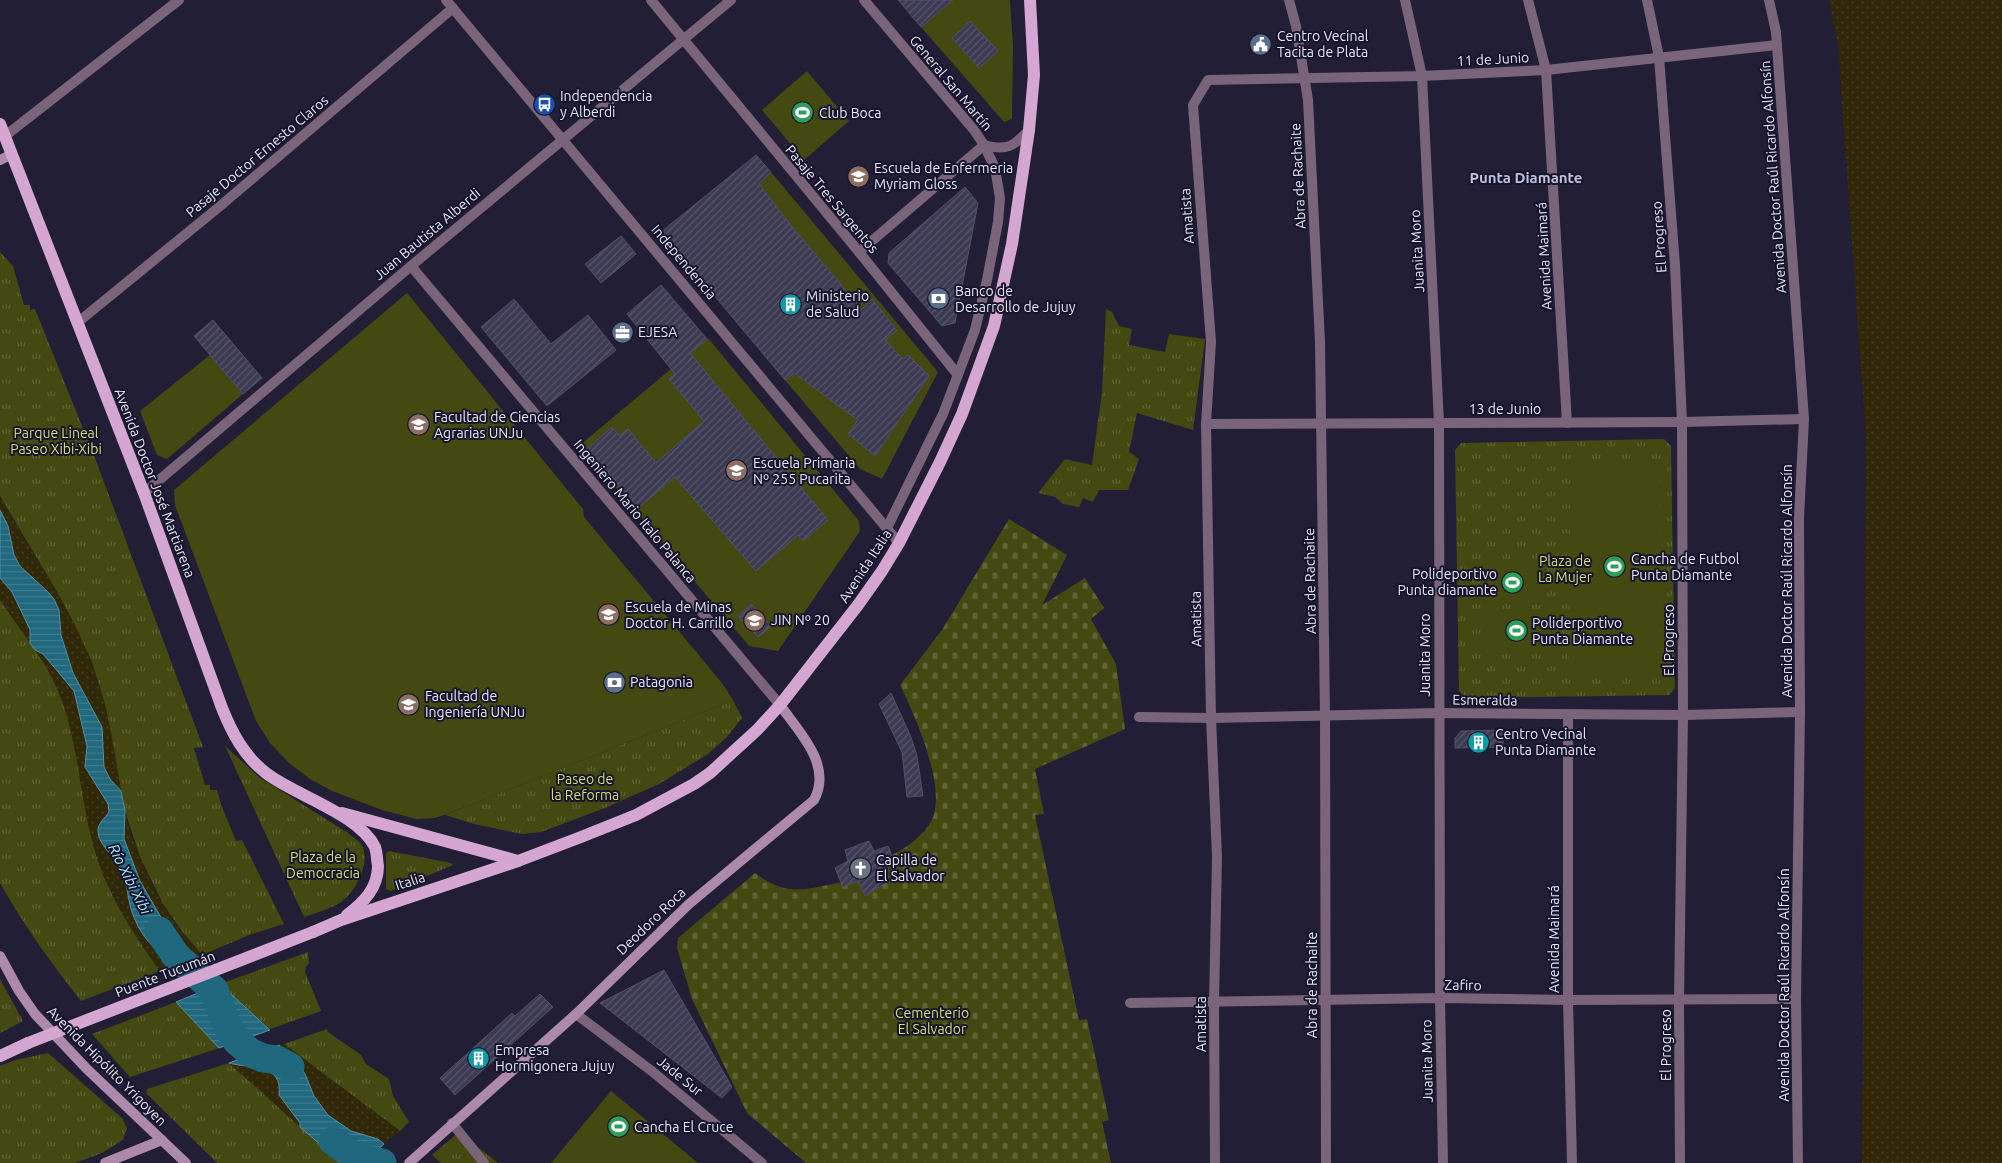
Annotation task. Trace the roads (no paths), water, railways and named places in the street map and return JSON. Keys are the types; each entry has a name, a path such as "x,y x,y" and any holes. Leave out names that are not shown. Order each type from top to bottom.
{"main road":[{"name":"Avenida Italia","path":"518,861 636,815 666,801 694,784 734,753 780,705 882,571 940,462 962,414 994,326 1012,244 1029,130 1034,75 1030,0"},
{"name":"Avenida Doctor José Martiarena","path":"0,124 3,138 12,154 144,493 222,708 236,741 265,772 333,810"},
{"path":"333,810 518,861"},
{"path":"333,810 352,823 370,840 375,848 378,864 375,884 368,897 342,920"},
{"name":"Italia","path":"313,932 342,920 518,861"},
{"name":"Puente Tucumán","path":"28,1044 313,932"},
{"path":"0,1049 28,1044"},
{"path":"0,1056 28,1044"}],"street":[{"path":"3,138 179,0"},
{"name":"Pasaje Tres Sargentos","path":"651,0 958,375"},
{"name":"Juan Bautista Alberdi","path":"144,493 563,138 684,41 731,0"},
{"name":"General San Martín","path":"864,0 974,130 984,145 995,148 1010,147 1016,144 1029,130"},
{"name":"Abra de Rachaite","path":"1289,0 1296,26 1308,100 1322,423 1326,715 1326,1163"},
{"name":"Juanita Moro","path":"1405,0 1422,76 1439,423 1440,998 1443,1163"},
{"name":"Avenida Maimará","path":"1528,0 1546,70 1567,423"},
{"name":"El Progreso","path":"1646,0 1659,57 1675,265 1682,422 1683,715 1680,1163"},
{"name":"Avenida Doctor Raúl Ricardo Alfonsín","path":"1769,0 1777,45 1804,418 1799,518 1800,712 1796,999 1798,1163"},
{"name":"Independencia","path":"449,4 563,138 898,543"},
{"name":"Pasaje Doctor Ernesto Claros","path":"78,323 219,208 449,4"},
{"name":"11 de Junio","path":"1208,80 1422,76 1546,70 1777,45"},
{"name":"Amatista","path":"1208,80 1193,105 1211,342 1206,424 1211,718 1217,857 1214,1003 1215,1163"},
{"path":"859,252 984,145"},
{"name":"Avenida Italia","path":"887,528 943,414 975,330 998,222 1000,198 995,168 984,145"},
{"path":"0,160 12,154"},
{"name":"Ingeniero Mario Italo Palanca","path":"411,266 780,705"},
{"name":"13 de Junio","path":"1206,424 1682,422 1804,418"},
{"name":"Deodoro Roca","path":"408,1163 576,1014 689,904 814,800 820,784 817,761 780,705"},
{"name":"Esmeralda","path":"1139,717 1211,718 1439,713 1683,715 1800,712"},
{"name":"Avenida Maimará","path":"1568,715 1568,1000 1572,1163"},
{"name":"Avenida Hipólito Yrigoyen","path":"0,956 19,991 35,1014 86,1068 186,1163"},
{"name":"Zafiro","path":"1130,1003 1440,998 1568,1000 1796,999"},
{"name":"Jade Sur","path":"576,1014 653,1072 762,1163"},
{"path":"452,1123 484,1163"},
{"path":"105,1163 162,1140"}],"water":[{"path":"0,510 8,526 14,555 20,566 48,592 59,610 61,635 73,673 102,727 104,767 110,779 121,791 125,811 124,839 140,881 170,933 193,959 177,965 161,954 148,941 134,918 121,870 99,837 98,829 100,824 109,812 108,804 85,767 87,746 74,691 43,654 35,650 30,643 30,630 25,619 12,592 0,578"},
{"path":"220,984 270,1030 219,1048 176,1002"},
{"path":"279,1045 299,1064 314,1096 328,1115 351,1131 378,1139 384,1144 363,1163 342,1163 300,1127 300,1123 279,1095 279,1085 276,1077 271,1072 256,1067 229,1063"}],"waterway":[{"name":"Río Xibi Xibi","path":"159,931 176,956 214,990 227,1025 237,1041 251,1053 263,1058 277,1060 290,1067"},
{"name":"Río Xibi Xibi","path":"333,1141 357,1158 382,1163"}],"place":[{"name":"Centro Vecinal Tacita de Plata","path":"1261,44"},
{"name":"Independencia y Alberdi","path":"544,104"},
{"name":"Club Boca","path":"803,113"},
{"name":"Escuela de Enfermeria Myriam Gloss","path":"858,176"},
{"name":"Banco de Desarrollo de Jujuy","path":"939,299"},
{"name":"Ministerio de Salud","path":"790,304"},
{"name":"EJESA","path":"622,332"},
{"name":"Facultad de Ciencias Agrarias UNJu","path":"418,425"},
{"name":"Escuela Primaria Nº 255 Pucarita","path":"737,471"},
{"name":"Cancha de Futbol Punta Diamante","path":"1615,567"},
{"name":"Polideportivo Punta diamante","path":"1513,582"},
{"name":"Escuela de Minas Doctor H. Carrillo","path":"609,615"},
{"name":"JIN Nº 20","path":"755,620"},
{"name":"Poliderportivo Punta Diamante","path":"1516,631"},
{"name":"Patagonia","path":"614,682"},
{"name":"Facultad de Ingeniería UNJu","path":"409,704"},
{"name":"Centro Vecinal Punta Diamante","path":"1479,742"},
{"name":"Capilla de El Salvador","path":"860,868"},
{"name":"Empresa Hormigonera Jujuy","path":"479,1058"},
{"name":"Cancha El Cruce","path":"618,1127"}],"district":[{"name":"Punta Diamante","path":"1526,177"}],"park label":[{"name":"Parque Lineal Paseo Xibi-Xibi","path":"56,442"},
{"name":"Plaza de La Mujer","path":"1565,570"},
{"name":"Paseo de la Reforma","path":"585,788"},
{"name":"Plaza de la Democracia","path":"323,866"},
{"name":"Cementerio El Salvador","path":"932,1022"}]}
